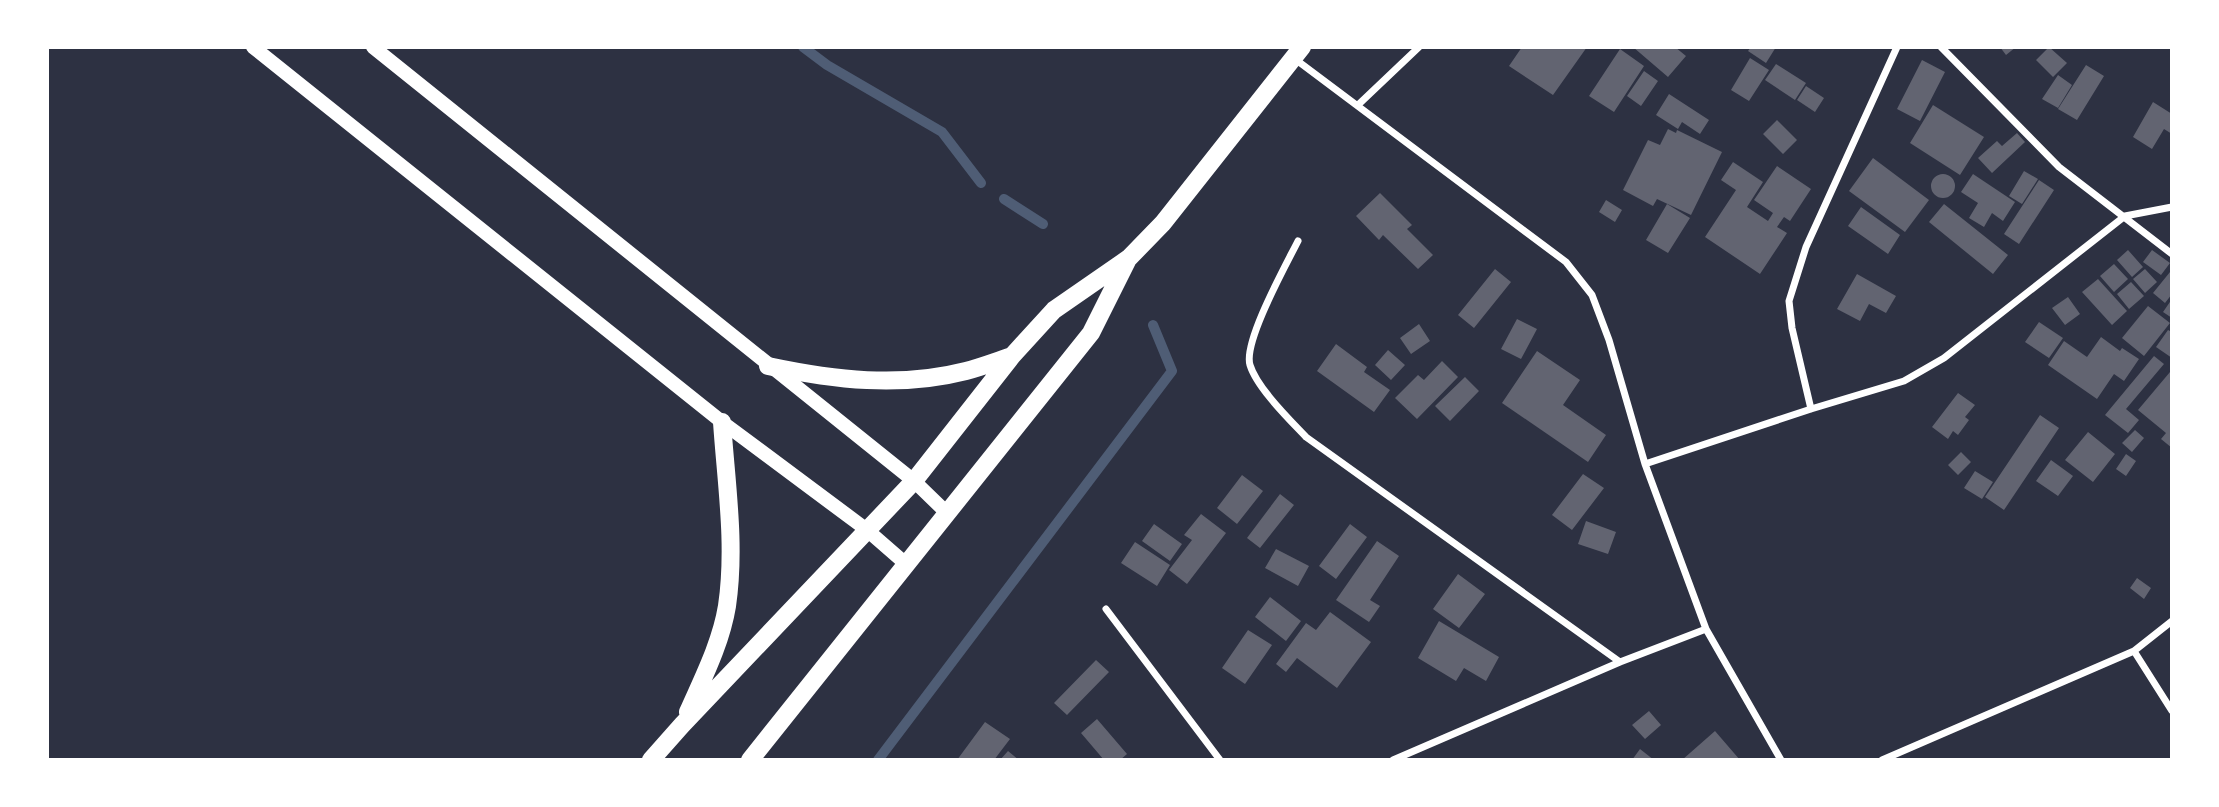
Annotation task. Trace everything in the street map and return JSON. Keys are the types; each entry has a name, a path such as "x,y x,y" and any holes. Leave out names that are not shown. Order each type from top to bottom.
{"main road":[{"path":"253,47 722,422 867,530 906,564"},
{"path":"373,47 914,481 948,514"},
{"path":"651,760 914,481 1012,356 1054,310 1129,258 1163,223 1298,52"},
{"path":"750,760 1091,333 1129,258"},
{"path":"768,366 817,377 866,382 904,380 965,371 1012,356"},
{"path":"682,725 713,657 726,607 731,559 722,422"}],"street":[{"path":"1359,104 1419,47"},
{"path":"1811,409 1792,328 1789,301 1806,247 1897,47"},
{"path":"1941,47 2059,167 2172,254"},
{"path":"1298,52 1359,104 1566,262 1592,295 1609,340 1645,464 1706,629 1782,760"},
{"path":"1645,464 1904,381 1944,358 2125,216 2172,207"},
{"path":"1298,241 1256,328 1251,345 1249,363 1270,397 1306,437 1620,662"},
{"path":"1106,609 1220,760"},
{"path":"1882,760 2134,651 2172,621"},
{"path":"1393,760 1620,662 1706,629"},
{"path":"2134,651 2172,711"}],"building":[{"path":"1522,47 1587,47 1553,95 1509,66"},
{"path":"1633,47 1675,47 1686,56 1668,77"},
{"path":"1751,47 1776,47 1766,63 1748,51"},
{"path":"2000,47 2016,47 2006,55"},
{"path":"2049,47 2067,63 2053,77 2036,60"},
{"path":"1620,49 1644,66 1614,112 1589,96"},
{"path":"1750,58 1769,70 1749,101 1731,90"},
{"path":"1922,60 1945,72 1920,121 1897,109"},
{"path":"1776,64 1806,83 1795,100 1765,80"},
{"path":"2086,65 2104,76 2077,120 2058,109"},
{"path":"1644,71 1658,81 1641,106 1627,96"},
{"path":"2058,75 2072,85 2058,108 2042,99"},
{"path":"1806,86 1824,98 1815,112 1797,100"},
{"path":"1669,94 1709,120 1700,134 1682,122 1678,129 1656,115"},
{"path":"2153,102 2172,114 2172,134 2164,129 2152,149 2133,137"},
{"path":"1933,105 1984,137 1960,175 1910,143"},
{"path":"1777,120 1797,140 1783,154 1763,134"},
{"path":"1668,129 1676,133 1677,130 1722,152 1691,215 1657,199 1653,206 1623,190 1648,140 1660,145"},
{"path":"2017,133 2025,142 1992,173 1978,158 1997,141 2002,146"},
{"path":"1873,158 1929,200 1905,232 1849,191"},
{"path":"1733,162 1763,182 1747,207 1768,221 1773,213 1754,200 1777,166 1811,189 1790,221 1784,217 1777,227 1787,233 1760,274 1705,237 1736,190 1721,180"},
{"path":"2024,171 2038,179 2022,204 2009,196"},
{"path":"1943,174 1954,181 1955,186 1948,197 1943,198 1932,191 1931,186 1938,175"},
{"path":"1973,174 2015,202 2003,221 1992,213 1984,227 1969,218 1978,203 1961,192"},
{"path":"2039,180 2054,190 2019,244 2004,234"},
{"path":"1380,193 1412,225 1407,229 1433,255 1418,269 1383,235 1379,240 1356,216"},
{"path":"1606,200 1622,210 1615,222 1599,212"},
{"path":"1667,204 1690,218 1668,253 1646,240"},
{"path":"1944,204 2008,255 1993,274 1929,222"},
{"path":"1861,207 1900,235 1888,254 1848,226"},
{"path":"2128,250 2143,267 2132,277 2117,260"},
{"path":"2152,250 2170,263 2161,275 2143,262"},
{"path":"2114,264 2128,279 2114,292 2100,276"},
{"path":"1495,269 1511,282 1474,328 1458,315"},
{"path":"2145,269 2157,282 2145,293 2133,279"},
{"path":"2170,272 2172,294 2165,303 2153,293"},
{"path":"1857,274 1896,296 1886,313 1869,304 1860,321 1837,309"},
{"path":"2098,279 2127,311 2112,325 2082,292"},
{"path":"2131,282 2144,296 2129,309 2117,294"},
{"path":"2068,297 2080,314 2065,325 2052,308"},
{"path":"2172,299 2172,318 2163,312"},
{"path":"2148,306 2170,323 2144,356 2122,338"},
{"path":"1517,319 1537,329 1521,359 1501,349"},
{"path":"2039,322 2063,338 2049,358 2025,342"},
{"path":"1419,324 1430,341 1411,354 1400,338"},
{"path":"2168,330 2172,332 2172,358 2156,347"},
{"path":"2101,337 2120,351 2122,348 2139,359 2124,381 2114,374 2097,399 2048,365 2064,341 2087,357"},
{"path":"1336,344 1367,367 1364,372 1390,390 1374,412 1317,371"},
{"path":"1388,350 1405,365 1391,380 1375,365"},
{"path":"1537,351 1580,380 1563,405 1606,435 1588,462 1502,403"},
{"path":"2154,356 2164,364 2126,409 2139,420 2128,433 2105,415"},
{"path":"1442,361 1458,377 1417,419 1395,398 1418,375 1424,380"},
{"path":"2170,372 2172,448 2161,439 2166,433 2138,410"},
{"path":"1465,377 1479,391 1450,421 1435,406"},
{"path":"1958,393 1975,405 1965,417 1969,420 1958,435 1953,431 1948,439 1932,427"},
{"path":"2040,415 2059,428 2004,510 1985,497"},
{"path":"2135,430 2144,438 2132,452 2122,443"},
{"path":"2088,432 2115,454 2093,482 2065,460"},
{"path":"1961,452 1971,462 1958,475 1948,465"},
{"path":"2126,454 2136,461 2126,476 2116,469"},
{"path":"2051,460 2073,476 2058,496 2036,481"},
{"path":"1975,471 1993,482 1982,499 1964,488"},
{"path":"1583,474 1604,488 1572,530 1552,515"},
{"path":"1242,475 1263,491 1237,524 1217,508"},
{"path":"1280,494 1294,505 1260,548 1247,538"},
{"path":"1201,514 1226,533 1187,584 1169,570 1192,540 1184,535"},
{"path":"1586,521 1616,532 1608,554 1578,544"},
{"path":"1154,524 1182,544 1170,561 1142,541"},
{"path":"1350,524 1367,537 1336,579 1319,566"},
{"path":"1377,541 1399,556 1370,600 1380,606 1369,622 1336,600"},
{"path":"1135,542 1170,565 1157,586 1121,563"},
{"path":"1276,549 1309,566 1298,586 1265,568"},
{"path":"1458,574 1485,594 1459,628 1433,609"},
{"path":"2137,578 2151,588 2144,599 2130,588"},
{"path":"1270,597 1301,621 1286,641 1255,617"},
{"path":"1330,612 1371,642 1337,688 1297,658 1286,672 1276,664 1306,623 1316,630"},
{"path":"1439,621 1499,657 1486,681 1464,668 1456,681 1418,658"},
{"path":"1248,630 1272,645 1245,684 1222,668"},
{"path":"1096,660 1109,672 1067,715 1054,703"},
{"path":"1649,711 1661,725 1645,739 1632,725"},
{"path":"1097,719 1127,754 1120,760 1104,760 1081,733"},
{"path":"985,722 1010,739 994,760 957,760"},
{"path":"1715,731 1740,760 1682,760"},
{"path":"1640,749 1654,760 1632,760"},
{"path":"1008,751 1019,760 1000,760"}],"waterway":[{"path":"803,47 827,65 942,132 981,183"},
{"path":"1004,199 1043,224"},
{"path":"878,760 1172,371 1153,325"}]}
